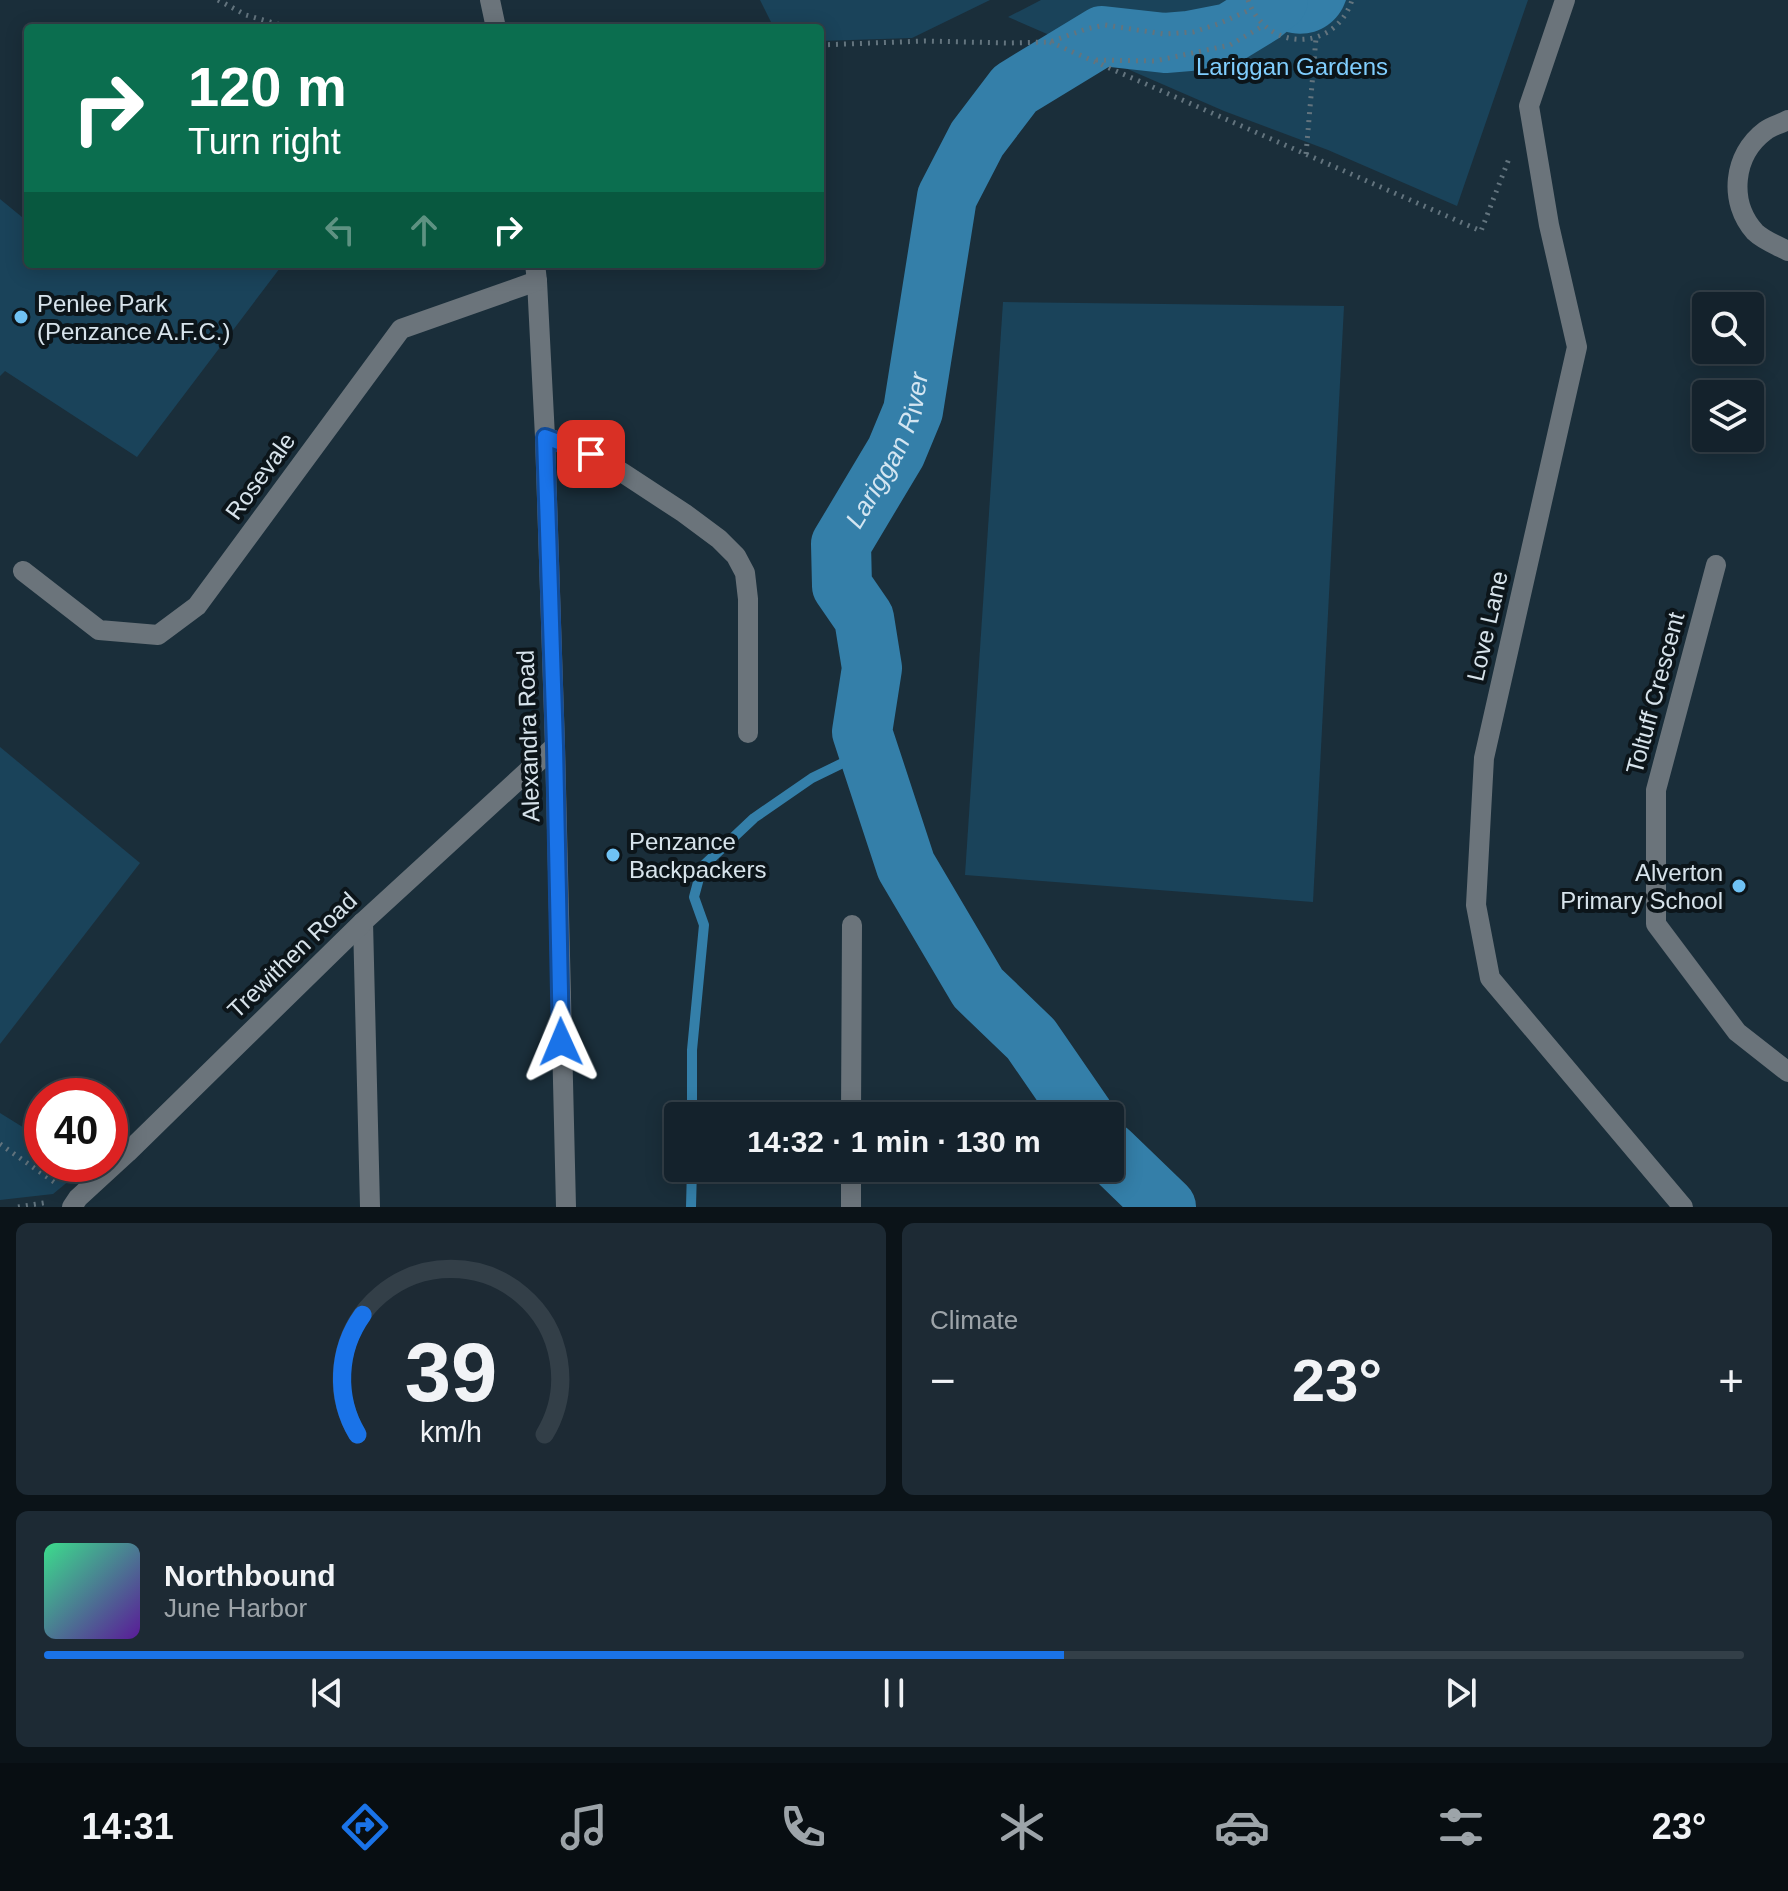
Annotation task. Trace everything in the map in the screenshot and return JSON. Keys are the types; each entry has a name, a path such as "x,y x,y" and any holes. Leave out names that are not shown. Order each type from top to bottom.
{"street":[{"path":"490,0 495,24"},
{"name":"Love Lane","path":"1565,0 1529,106 1549,225 1577,347 1484,758 1476,905 1490,978 1683,1207"},
{"path":"1788,120 1765,130 1746,151 1737,175 1740,206 1756,233 1788,251"},
{"name":"Alexandra Road","path":"536,273 545,437 555,746 566,1207"},
{"name":"Rosevale","path":"23,571 99,630 158,635 197,606 401,329 536,273"},
{"path":"545,437 591,454 623,473 684,513 736,556 745,573 748,599 748,733"},
{"name":"Toltuff Crescent","path":"1716,565 1656,790 1656,924 1737,1032 1788,1072"},
{"name":"Trewithen Road","path":"75,1202 363,922 555,746"},
{"path":"363,922 370,1207"},
{"path":"851,1102 852,925"},
{"path":"851,1182 851,1207"}],"path":[{"path":"218,0 246,15 277,24"},
{"path":"1248,0 1262,24 1279,36 1297,40 1316,38 1331,30 1344,18 1352,0"},
{"path":"824,45 925,41 1050,42 1105,25 1164,34 1193,32 1252,11"},
{"path":"1091,60 1155,61 1230,45 1262,24"},
{"path":"1306,154 1316,38"},
{"path":"1050,42 1481,231 1513,147"},
{"path":"0,1144 75,1202"}],"green space":[{"path":"760,0 990,0 912,38 824,41 824,24 772,24"},
{"name":"Lariggan Gardens","path":"1041,0 1528,0 1457,206 1328,150 1224,111 1008,17"},
{"path":"0,199 24,219 24,268 280,268 137,457 5,371 0,376"},
{"path":"1003,302 1344,306 1313,902 965,875"},
{"path":"0,747 140,863 0,1044"},
{"path":"0,1113 24,1128 24,1182 68,1182 53,1194 0,1200"}],"shaded area":[{"path":"1255,0 1346,0 1338,15 1327,25 1314,32 1300,34 1286,32 1273,25 1262,15"}],"waterway":[{"name":"Lariggan River","path":"1074,1102 1031,1039 978,988 906,866 862,732 872,668 864,618 842,586 841,544 896,452 913,411 947,197 977,139 1015,89 1102,36 1165,43 1230,33 1278,0"},
{"path":"692,1102 692,1050 704,925 694,897 702,867 754,818 812,778 851,759 862,732"},
{"name":"Lariggan River","path":"1124,1166 1166,1207"},
{"path":"691,1207 692,1182"}],"place":[{"name":"Penlee Park (Penzance A.F.C.)","path":"21,317"},
{"name":"Penzance Backpackers","path":"613,855"},
{"name":"Alverton Primary School","path":"1739,886"}],"route":[{"path":"561,1042 545,437 591,454"}]}
